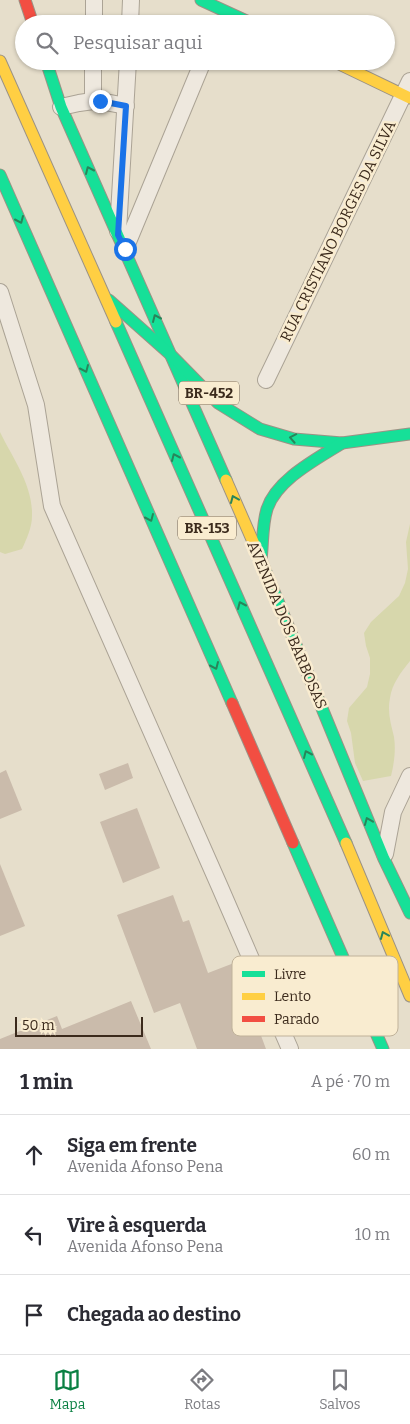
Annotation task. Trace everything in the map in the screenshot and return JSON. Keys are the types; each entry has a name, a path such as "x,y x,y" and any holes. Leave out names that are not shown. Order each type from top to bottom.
{"main road":[{"path":"25,0 30,15"},
{"path":"201,0 224,11"},
{"name":"BR-153","path":"0,61 331,808 393,956"},
{"name":"AVENIDA DOS BARBOSAS","path":"49,70 61,107 261,560 384,859 410,913"},
{"path":"356,70 408,91"},
{"name":"BR-153","path":"0,175 342,956"},
{"name":"BR-452","path":"103,294 172,356 218,403 260,429 294,439 342,443 410,434"},
{"name":"BR-452","path":"261,560 267,508 279,488 302,469 342,443"},
{"path":"306,671 315,720"},
{"path":"322,759 331,808"},
{"name":"BR-153","path":"398,967 410,996"},
{"name":"BR-153","path":"377,1036 383,1049"}],"street":[{"path":"94,0 94,15"},
{"path":"130,15 131,0"},
{"path":"93,70 93,101"},
{"path":"122,242 128,70"},
{"path":"122,242 199,70"},
{"name":"RUA CRISTIANO BORGES DA SILVA","path":"266,380 408,91"},
{"path":"61,107 79,102 93,101 126,106"},
{"path":"0,292 36,405 52,506 250,956"},
{"path":"384,859 393,812 410,776"},
{"path":"284,1036 290,1049"}],"green space":[{"path":"0,432 26,483 32,516 30,528 22,549 5,554 0,552"},
{"path":"410,524 410,661 395,683 389,703 395,747 393,767 391,776 363,781 355,763 351,733 347,721 349,708 367,687 370,674 370,658 364,633 371,622 399,596 405,583 408,569 406,542"}],"building":[{"path":"128,763 133,778 105,790 99,774"},
{"path":"6,770 22,810 0,819 0,773"},
{"path":"137,808 160,868 123,883 100,822"},
{"path":"0,864 25,926 0,936"},
{"path":"173,895 183,922 189,920 208,973 232,964 232,1036 261,1036 266,1049 197,1049 180,1003 154,1013 117,915"},
{"path":"131,1001 151,1049 0,1049 0,1039 57,1016 62,1029"}],"traffic: fast":[{"path":"201,0 234,15"},
{"path":"49,70 61,107 226,480"},
{"path":"0,175 232,703"},
{"path":"109,300 172,356 218,403 260,429 294,439 342,443 410,434"},
{"path":"116,322 346,843"},
{"path":"342,443 299,471 279,488 272,498 264,521 261,560 384,859 410,913"},
{"path":"293,843 342,956"},
{"path":"377,1036 383,1049"}],"traffic: slow":[{"path":"0,61 116,322"},
{"path":"352,70 410,98"},
{"path":"226,480 261,560"},
{"path":"346,843 393,956"},
{"path":"398,967 410,996"}],"traffic: jam":[{"path":"25,0 30,15"},
{"path":"232,703 293,843"}],"route":[{"path":"100,101 126,106 118,235 125,249"}]}
